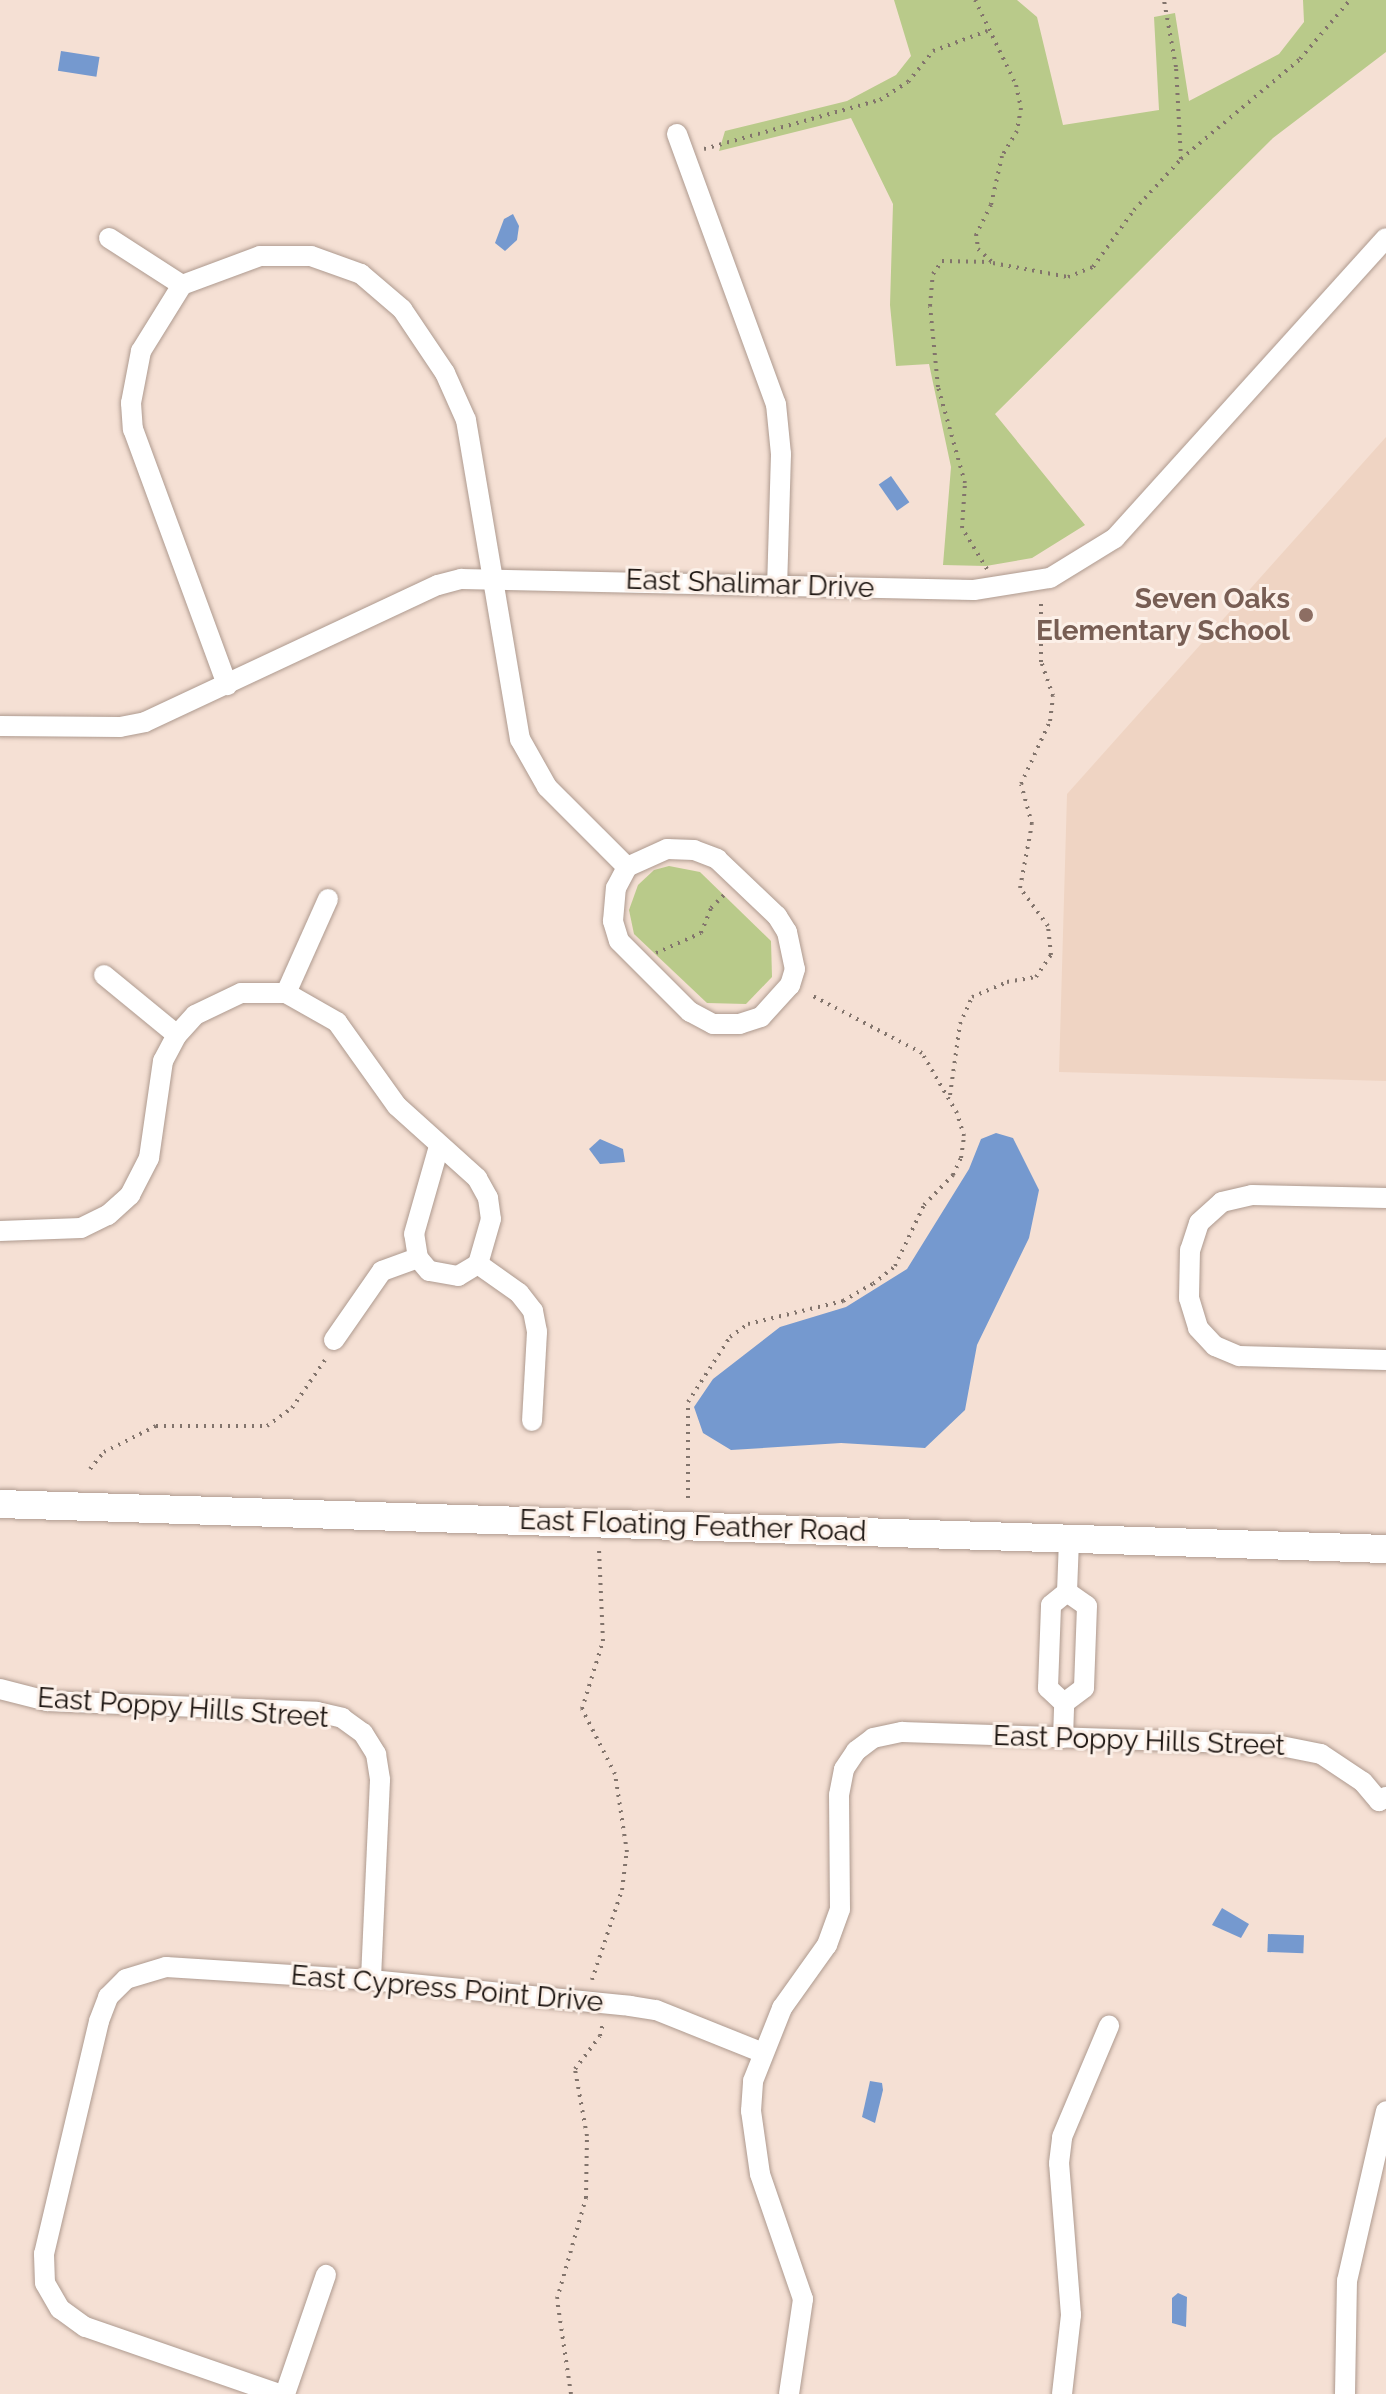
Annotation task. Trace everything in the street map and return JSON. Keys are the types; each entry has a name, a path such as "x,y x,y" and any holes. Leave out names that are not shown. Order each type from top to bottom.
{"main road":[{"name":"East Floating Feather Road","path":"0,1504 1386,1549"}],"street":[{"path":"681,144 776,404 781,454 777,585"},
{"path":"109,238 182,285"},
{"name":"East Shalimar Drive","path":"0,726 120,727 169,713 438,585 489,577 1000,589 1037,581 1073,567 1115,538 1386,238"},
{"path":"227,685 133,429 131,403 141,351 182,285 235,262 286,254 336,263 383,290 402,309 458,396 513,713 531,764 547,787 627,867"},
{"path":"667,849 694,850 717,859 777,916 794,948 795,969 775,1006 740,1024 713,1024 690,1012 630,957 613,921 616,888 627,867 667,849"},
{"path":"286,993 328,899"},
{"path":"104,975 177,1035"},
{"path":"0,1231 81,1228 108,1215 130,1195 149,1158 163,1061 177,1035 217,1002 241,993 286,993 337,1022 397,1106 477,1178 488,1198 491,1219 478,1264 458,1276 444,1277 418,1258 414,1234 439,1146"},
{"path":"1386,1198 1252,1195 1222,1202 1199,1223 1190,1250 1189,1298 1198,1328 1215,1346 1239,1356 1386,1360"},
{"path":"334,1340 382,1271 418,1258"},
{"path":"478,1264 519,1293 533,1311 537,1332 532,1421"},
{"path":"1063,1738 1064,1703 1048,1688 1051,1605 1067,1592 1069,1539"},
{"path":"1064,1703 1084,1688 1087,1606 1067,1592"},
{"name":"East Poppy Hills Street","path":"0,1689 47,1701 317,1712 342,1718 363,1733 376,1754 380,1780 371,1980"},
{"name":"East Poppy Hills Street","path":"761,2052 782,2008 827,1945 840,1909 839,1795 844,1769 873,1738 902,1732 1297,1747 1343,1766 1384,1804"},
{"name":"East Cypress Point Drive","path":"279,2394 85,2327 60,2309 45,2283 44,2254 99,2021 108,1997 126,1979 166,1967 371,1980 656,2010 761,2052"},
{"path":"1062,2394 1071,2315 1059,2163 1062,2137 1109,2026"},
{"path":"761,2052 751,2111 754,2144 803,2299 789,2394"},
{"path":"1345,2394 1347,2281 1386,2111"},
{"path":"285,2394 326,2275"}],"path":[{"path":"975,0 987,31 1016,85 1021,108 1017,131 1002,156 991,205 976,234 980,254 993,263"},
{"path":"1164,0 1176,67 1181,159"},
{"path":"1000,589 962,528 965,483 938,387 930,306 933,274 942,261 993,263 1081,276 1181,159 1300,59 1350,0"},
{"path":"681,144 880,100 908,82 933,51 987,31"},
{"path":"950,1097 960,1024 972,997 1007,982 1036,977 1051,955 1048,926 1020,888 1032,824 1021,784 1050,721 1053,696 1041,662 1037,581"},
{"path":"652,958 661,948 701,933 711,908 728,892"},
{"path":"688,1498 685,1414 714,1357 740,1328 843,1301 895,1266 924,1205 958,1167 964,1136 950,1097 922,1053 803,990"},
{"path":"90,1469 116,1444 156,1426 267,1426 292,1408 325,1360"},
{"path":"592,1980 595,1958 622,1890 627,1852 615,1774 582,1709 603,1641 599,1549"},
{"path":"571,2394 557,2299 586,2198 587,2136 575,2069 600,2036 603,2020"}],"shaded area":[{"name":"Seven Oaks Elementary School","path":"1386,437 1386,1081 1059,1072 1067,794"}],"green space":[{"path":"894,0 1017,0 1037,17 1063,125 1159,110 1154,17 1175,13 1189,101 1279,54 1304,22 1303,0 1386,0 1386,52 1273,138 995,414 1085,525 1032,558 986,566 943,565 951,467 929,364 896,366 890,305 893,204 851,118 719,151 725,131 847,101 896,75 911,56"},
{"path":"669,866 700,872 771,941 772,977 746,1004 707,1003 634,934 629,910 638,885 654,870"}],"water":[{"path":"61,51 100,57 96,77 58,71"},
{"path":"513,214 519,226 517,240 505,251 495,243 504,219"},
{"path":"891,476 909,502 897,511 879,485"},
{"path":"996,1133 1013,1138 1039,1190 1029,1238 977,1345 965,1410 925,1448 841,1443 731,1450 703,1433 694,1407 713,1379 780,1327 846,1307 907,1269 969,1169 981,1139"},
{"path":"600,1139 623,1149 625,1162 600,1164 589,1149"},
{"path":"1222,1908 1249,1924 1241,1938 1212,1925"},
{"path":"1268,1934 1304,1935 1303,1953 1267,1952"},
{"path":"870,2081 882,2083 883,2090 875,2123 862,2117"},
{"path":"1178,2293 1187,2297 1186,2327 1172,2323 1172,2298"}],"place":[{"name":"Seven Oaks Elementary School","path":"1306,615"}]}
